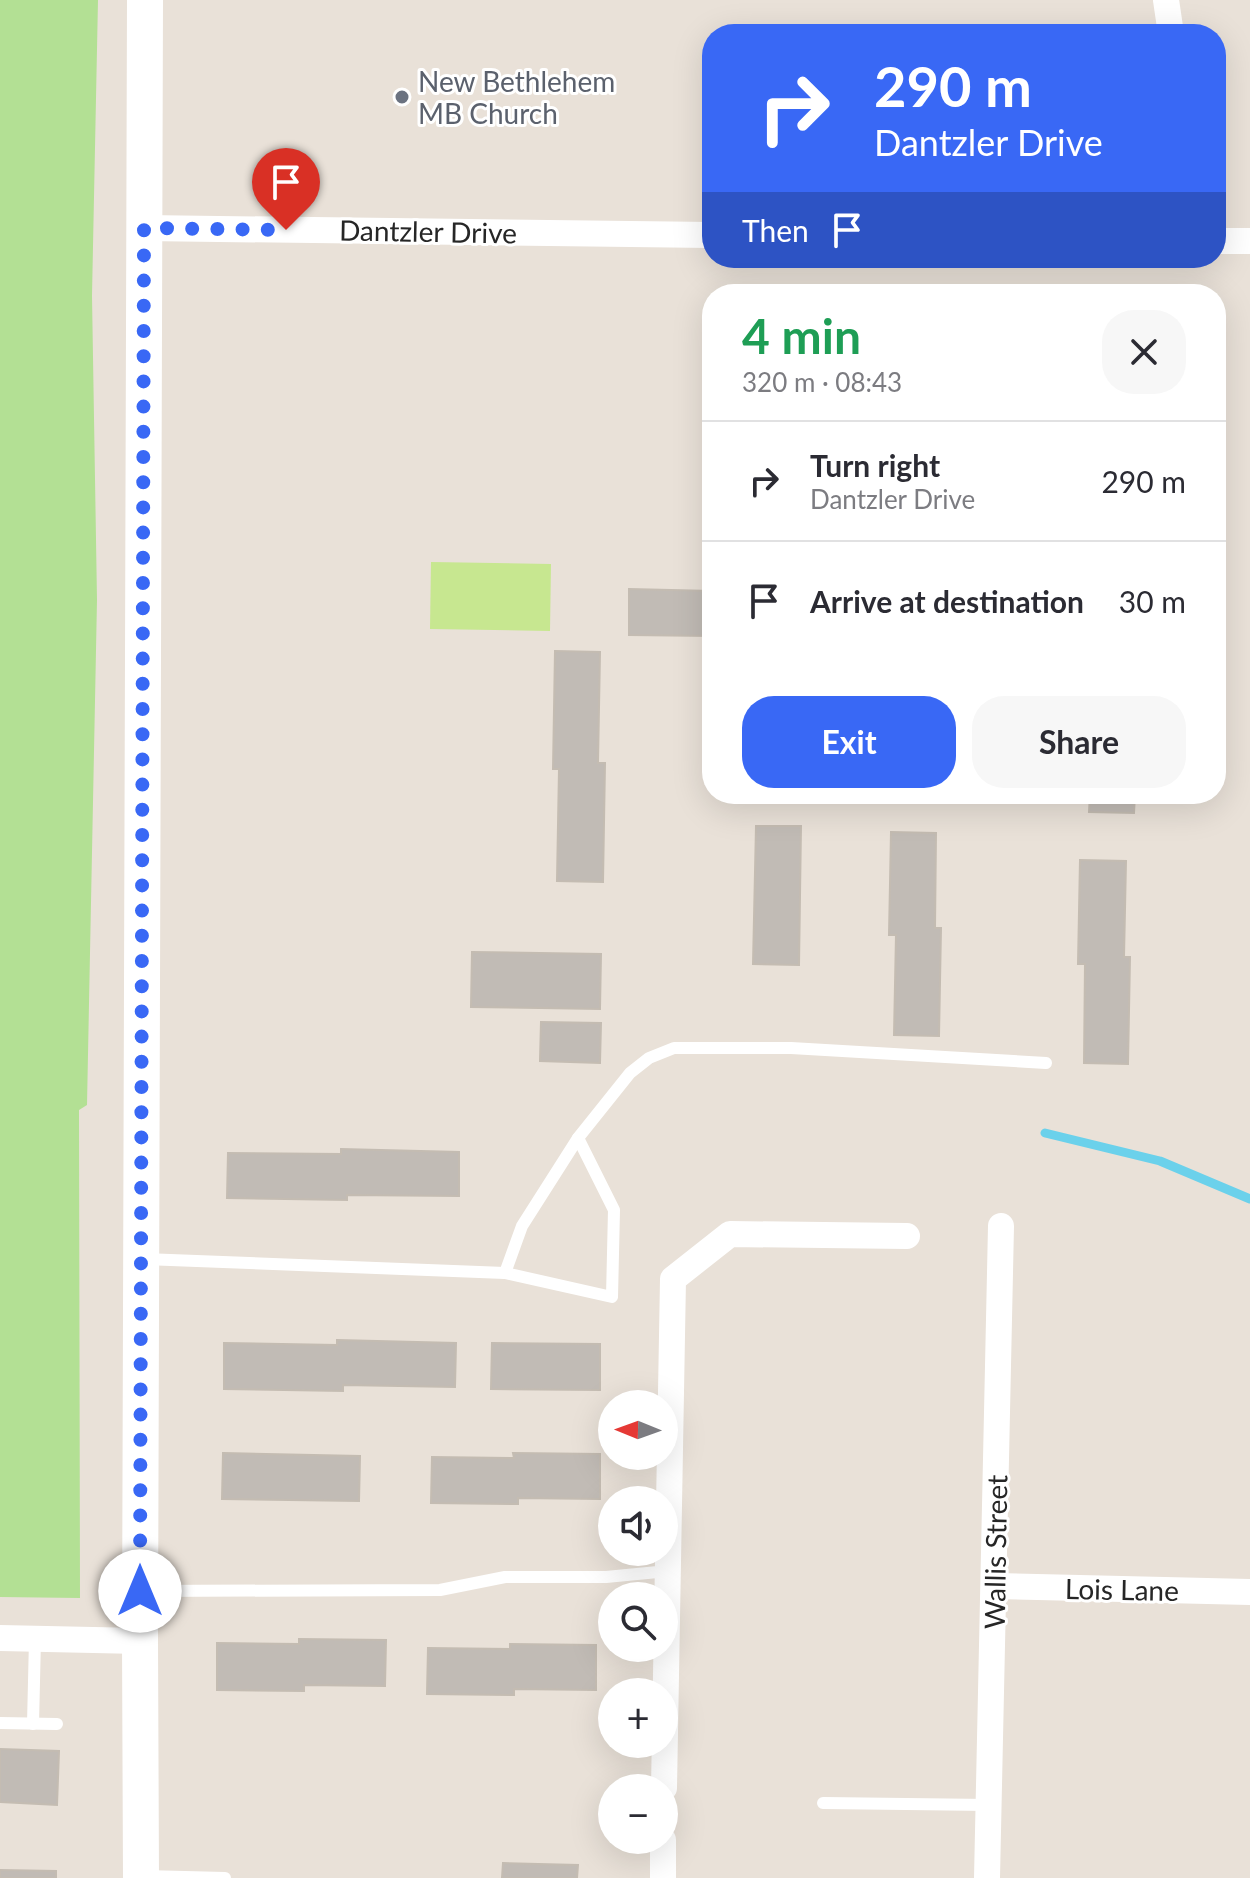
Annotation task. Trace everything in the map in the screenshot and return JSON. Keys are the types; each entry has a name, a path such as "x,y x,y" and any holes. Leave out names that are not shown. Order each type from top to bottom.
{"main road":[{"path":"141,1877 145,0"}],"street":[{"path":"1166,0 1170,24"},
{"name":"Dantzler Drive","path":"144,228 702,235"},
{"path":"1226,241 1250,241"},
{"name":"Wallis Street","path":"987,1878 1001,1226"},
{"path":"664,1774 673,1279 730,1234 907,1236"},
{"name":"Lois Lane","path":"994,1586 1250,1592"},
{"path":"0,1638 140,1641"},
{"path":"663,1854 663,1878"}],"lane":[{"path":"505,1273 522,1226 578,1138 630,1073 649,1058 674,1048 791,1048 1046,1063"},
{"path":"141,1258 505,1273 612,1297 614,1210 578,1138"},
{"path":"140,1591 440,1590 505,1577 606,1577 668,1571"},
{"path":"33,1724 35,1639"},
{"path":"0,1723 57,1724"},
{"path":"823,1803 989,1805"},
{"path":"141,1877 225,1878"}],"green space":[{"path":"0,0 98,0 92,296 97,600 87,1105 79,1110 80,1598 0,1597"},
{"path":"431,562 551,564 550,631 430,629"}],"building":[{"path":"629,589 702,591 702,636 629,635"},
{"path":"555,651 600,652 598,763 605,763 603,882 557,881 559,769 553,769"},
{"path":"1089,804 1134,804 1134,813 1089,812"},
{"path":"756,826 801,826 799,965 753,964"},
{"path":"891,832 936,833 935,928 941,928 939,1036 894,1035 896,935 889,935"},
{"path":"1080,860 1126,861 1124,957 1130,957 1128,1064 1084,1063 1085,964 1078,964"},
{"path":"472,952 601,954 600,1009 471,1007"},
{"path":"541,1022 601,1023 600,1063 540,1061"},
{"path":"341,1149 459,1152 459,1196 347,1195 347,1200 227,1198 228,1153 341,1154"},
{"path":"337,1340 456,1343 455,1387 343,1385 343,1391 224,1389 224,1343 337,1345"},
{"path":"492,1343 600,1344 600,1390 491,1389"},
{"path":"223,1453 360,1456 359,1501 222,1499"},
{"path":"513,1453 598,1454 598,1499 518,1498 518,1504 431,1503 432,1457 514,1458"},
{"path":"299,1639 386,1640 385,1686 304,1685 304,1691 217,1690 217,1643 299,1644"},
{"path":"510,1644 596,1645 596,1690 514,1689 514,1695 427,1694 428,1648 510,1649"},
{"path":"0,1749 59,1751 57,1805 0,1802"},
{"path":"503,1863 578,1865 577,1878 502,1878"},
{"path":"0,1870 56,1871 56,1878 0,1878"}],"waterway":[{"path":"1045,1133 1160,1161 1250,1199"}],"place":[{"name":"New Bethlehem MB Church","path":"402,97"}],"route":[{"path":"140,1591 144,228 286,230"}]}
